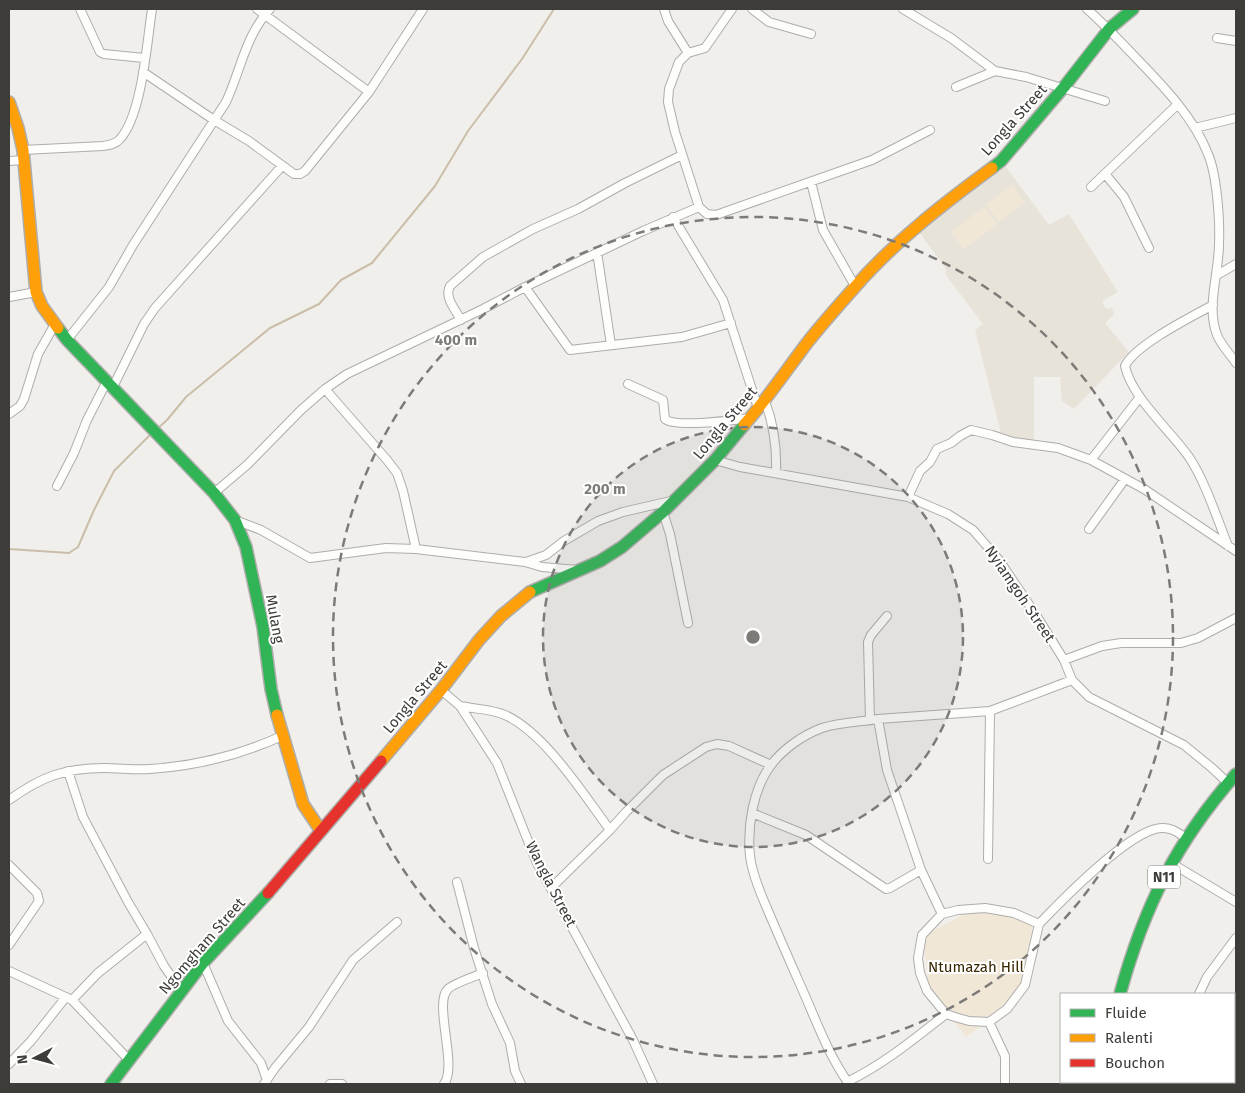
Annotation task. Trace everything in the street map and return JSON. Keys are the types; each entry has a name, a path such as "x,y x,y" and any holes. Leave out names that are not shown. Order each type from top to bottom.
{"main road":[{"name":"Longla Street","path":"321,831 441,690 500,616 523,596 580,570 622,547 675,500 715,460 762,404 808,342 855,286 908,234 959,192 1001,161 1064,87 1110,28 1133,9"},
{"path":"9,102 18,128 23,155 36,292"},
{"name":"Mulang","path":"36,292 42,306 67,340 214,493 235,520 246,547 263,627 271,689 282,736 303,804 321,831"},
{"name":"N11","path":"1120,993 1143,920 1171,862 1185,838 1236,774"},
{"name":"Ngomgham Street","path":"111,1084 181,990 275,886 321,831"}],"street":[{"path":"80,9 100,52 144,58"},
{"path":"9,161 23,155 103,146 120,139 128,128 136,110 152,9"},
{"path":"257,9 267,12 369,92"},
{"path":"143,72 248,141 294,174 300,174 305,171 369,92 423,9"},
{"path":"664,9 668,21 688,53"},
{"path":"732,9 705,48 688,53 679,62 669,89 668,102 682,154 699,207 707,214 711,216 872,160 930,130"},
{"path":"752,9 769,22 810,34"},
{"path":"903,9 951,38 994,71 1064,87 1105,101"},
{"path":"1087,9 1110,28 1157,80 1195,128 1208,153 1215,186 1219,243 1213,305 1214,327 1218,337 1236,363"},
{"path":"67,340 109,287 133,245 226,102 252,34 267,12"},
{"path":"1217,38 1236,41"},
{"path":"956,87 994,71"},
{"path":"1091,188 1177,104"},
{"path":"1195,128 1236,118"},
{"path":"461,320 448,296 448,291 450,286 483,257 533,229 578,209 682,154"},
{"path":"57,486 74,453 87,420 155,308 282,166"},
{"path":"1106,175 1124,197 1149,248"},
{"path":"811,182 823,230 855,286"},
{"path":"214,493 247,465 301,410 347,374 597,252 699,207"},
{"path":"673,218 723,300 762,404 775,432 776,473"},
{"path":"597,252 611,345"},
{"path":"1217,276 1236,264"},
{"path":"525,287 570,350 682,337 731,323"},
{"path":"9,297 36,292"},
{"path":"1213,305 1170,329 1137,352 1127,361 1125,369 1140,397 1168,430 1195,468 1228,546"},
{"path":"9,414 20,406 24,399 38,354 55,324"},
{"path":"628,384 663,400 665,419 670,422 705,422 750,418"},
{"path":"325,390 397,474 403,491 416,549"},
{"path":"1092,460 1140,397"},
{"path":"908,497 920,471 930,462 937,449 951,443 971,430 1012,442 1058,448 1092,460 1144,489 1236,552"},
{"name":"Nyiamgoh Street","path":"715,460 740,467 908,497 948,514 973,530 987,544 1036,615 1064,660 1072,680 1089,697 1184,745 1228,783"},
{"path":"1089,529 1126,478"},
{"path":"525,562 546,555 564,541 598,521 640,507 675,500"},
{"path":"662,512 670,534 688,622"},
{"path":"235,520 261,530 310,558 386,548 416,549 525,562 542,567 580,570"},
{"path":"887,616 871,635 868,642 874,720 887,770 921,870 942,914"},
{"path":"1064,660 1102,646 1121,643 1182,643 1198,638 1236,618"},
{"path":"946,1014 890,1058 848,1083 826,1046 754,876 749,840 752,813 760,784 771,765 789,747 808,734 824,728 874,720 990,711 1072,680"},
{"name":"Wangla Street","path":"441,690 460,706 497,764 536,860 633,1040 653,1084"},
{"path":"460,706 498,713 515,720 546,747 568,773 610,830"},
{"path":"988,859 990,711"},
{"path":"9,800 46,777 68,771 103,768 149,769 212,761 260,746 282,736"},
{"path":"551,888 663,775 706,747 717,744 729,746 771,765"},
{"path":"68,771 83,817 164,966 181,990"},
{"path":"752,813 806,835 886,889 921,870"},
{"path":"1039,924 1014,913 984,908 958,910 942,914 922,935 918,958 920,973 927,991 946,1014 969,1021 989,1022 1008,1009 1025,985 1039,924 1070,892 1125,846 1150,830 1161,827 1170,828 1185,838"},
{"path":"1171,862 1236,902"},
{"path":"9,865 37,893 39,902 9,944"},
{"path":"457,882 474,948 484,973 492,1004 510,1043 515,1071 521,1084"},
{"path":"266,1082 275,1068 309,1027 353,960 397,922"},
{"path":"9,1064 69,998 147,934"},
{"path":"1199,993 1207,977 1236,938"},
{"path":"203,964 228,1020 261,1064 266,1082"},
{"path":"9,970 69,998 129,1060"},
{"path":"444,1084 448,1080 447,1046 442,1000 448,989 484,973"},
{"path":"989,1022 1005,1056 1005,1084"},
{"path":"261,1064 275,1068"}],"shaded area":[{"path":"1006,167 1049,225 1069,214 1118,292 1102,301 1106,309 1112,308 1114,314 1105,323 1129,352 1074,409 1062,401 1060,377 1034,377 1034,441 1009,436 1002,437 975,330 983,324 945,274 946,269 919,232"}],"green space":[{"path":"1012,185 1025,202 999,222 986,205"},
{"path":"984,207 997,224 964,249 951,232"},
{"name":"Ntumazah Hill","path":"976,908 1014,914 1033,922 1023,986 1006,1008 966,1037 929,990 923,936"}],"waterway":[{"path":"157,429 186,397 270,328 319,304 341,280 372,263 435,186 468,131 522,59 554,9"},
{"path":"9,549 69,553 78,547 114,471 151,434"}],"traffic: fast":[{"path":"992,168 1001,161 1064,87 1110,28 1133,9"},
{"path":"58,328 67,340 214,493 235,520 246,547 263,627 271,689 277,715"},
{"path":"530,592 600,561 622,547 663,512 715,460 744,425"},
{"path":"1120,993 1140,932 1164,877 1196,825 1236,774"},
{"path":"111,1084 203,963 268,893"}],"traffic: slow":[{"path":"9,102 23,150 36,292 42,306 58,328"},
{"path":"744,425 813,336 869,271 902,239 955,195 992,168"},
{"path":"381,761 441,690 479,640 501,616 530,592"},
{"path":"277,715 303,804 321,831"}],"traffic: jam":[{"path":"268,893 381,761"}]}
